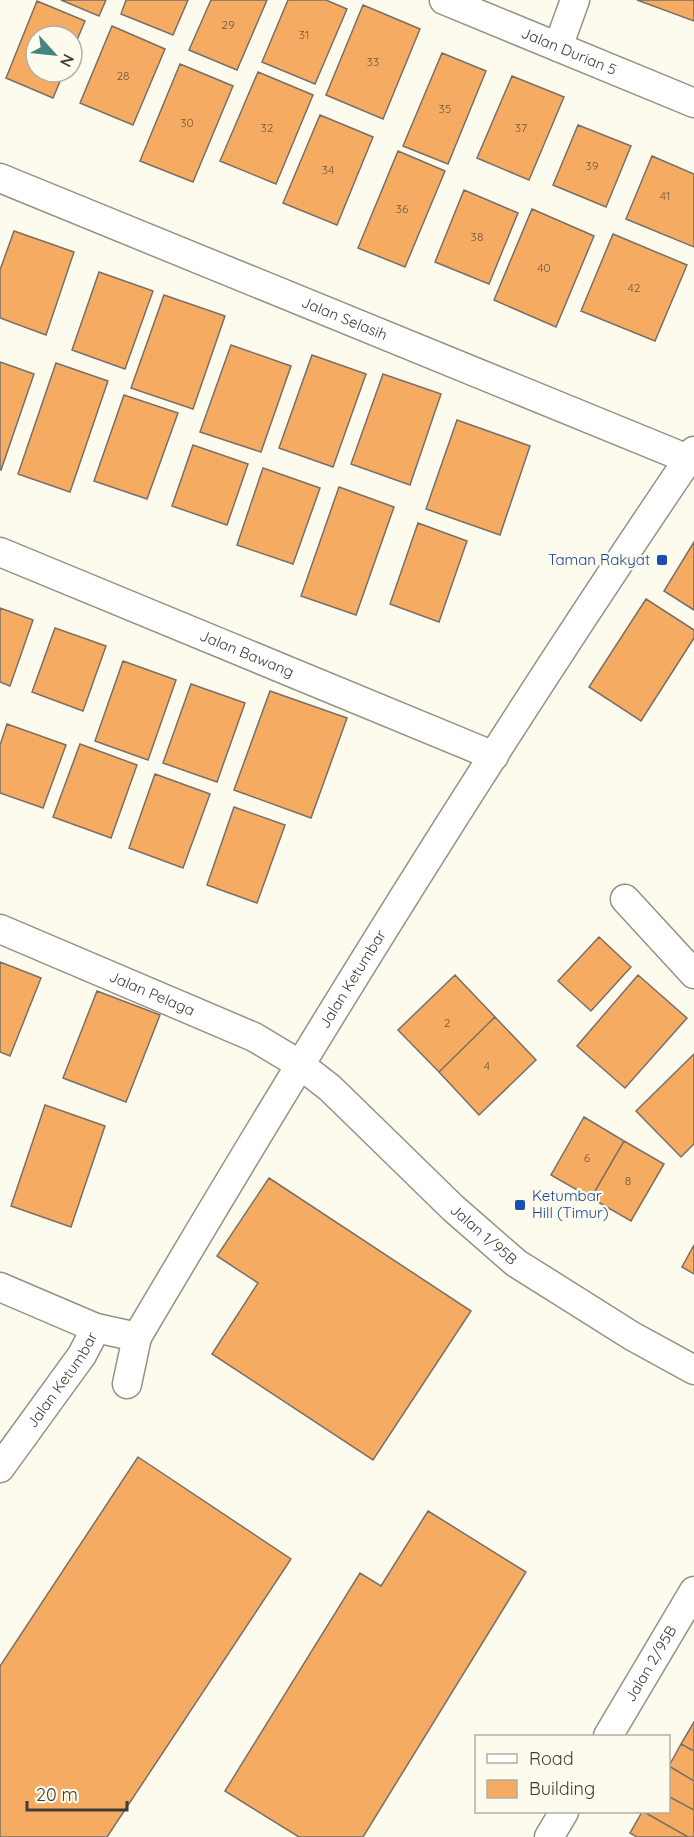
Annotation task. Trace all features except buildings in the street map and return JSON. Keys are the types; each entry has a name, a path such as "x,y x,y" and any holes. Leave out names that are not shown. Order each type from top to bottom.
{"street":[{"name":"Jalan Durian 5","path":"444,0 694,102"},
{"path":"558,47 575,0"},
{"name":"Jalan Selasih","path":"0,178 691,455"},
{"name":"Jalan Ketumbar","path":"0,1467 82,1355 96,1328 137,1337 299,1064 494,756 691,455"},
{"name":"Jalan Bawang","path":"0,552 494,756"},
{"path":"625,899 694,974"},
{"name":"Jalan Pelaga","path":"0,929 254,1037 299,1064"},
{"name":"Jalan 1/95B","path":"299,1064 330,1088 453,1208 516,1263 632,1336 694,1370"},
{"path":"0,1287 96,1328"},
{"path":"127,1384 137,1337"},
{"name":"Jalan 2/95B","path":"609,1735 694,1592"},
{"path":"549,1837 563,1813"}],"place":[{"name":"Taman Rakyat","path":"662,560"},
{"name":"Ketumbar Hill (Timur)","path":"520,1205"}]}
